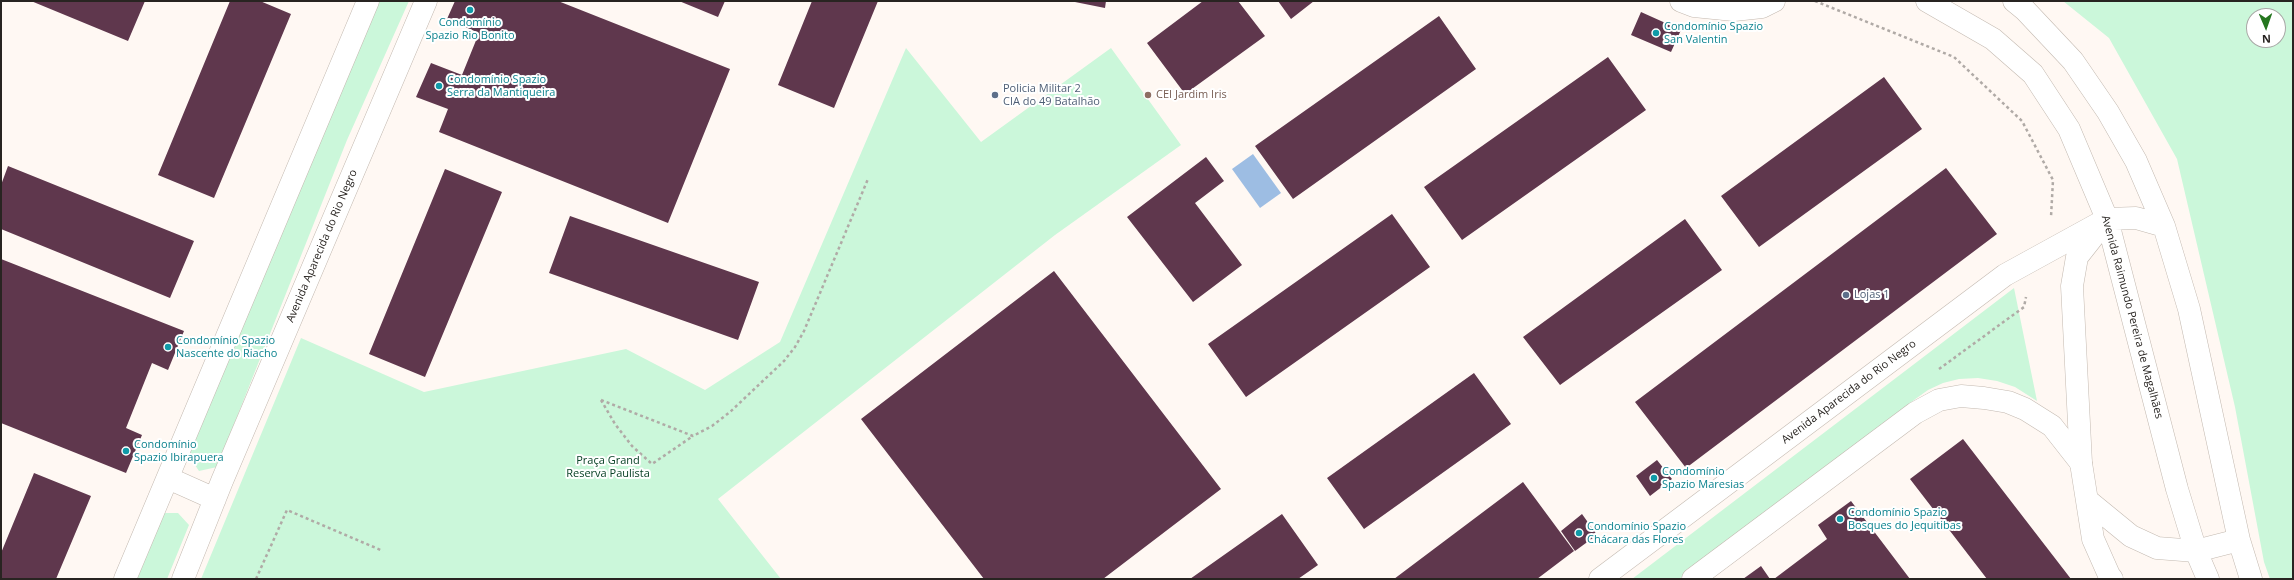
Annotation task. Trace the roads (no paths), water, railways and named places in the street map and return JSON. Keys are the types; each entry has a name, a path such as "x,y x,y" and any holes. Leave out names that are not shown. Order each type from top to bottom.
{"street":[{"path":"125,579 368,1"},
{"name":"Avenida Aparecida do Rio Negro","path":"183,579 215,499 426,1"},
{"path":"1680,1 1694,6 1734,10 1762,7 1774,1"},
{"name":"Avenida Raimundo Pereira de Magalhães","path":"1927,1 1993,39 2033,74 2069,129 2107,219 2177,489 2196,551 2208,579"},
{"path":"2014,1 2025,10 2073,61 2108,112 2136,160 2164,226 2189,309 2239,540 2251,579"},
{"path":"2112,579 2108,576 2092,540 2081,463 2072,286 2077,257 2107,219 2136,218 2164,226"},
{"name":"Avenida Aparecida do Rio Negro","path":"1600,579 2005,275 2107,219"},
{"path":"1693,579 1915,413 1939,400 1961,396 1984,398 2008,402 2025,409 2052,426 2081,463"},
{"path":"168,478 215,499"},
{"path":"2087,500 2131,536 2156,548 2196,551 2239,540"}],"water":[{"path":"1253,154 1281,193 1260,208 1232,169"}],"place":[{"name":"Condomínio Spazio Rio Bonito","path":"470,10"},
{"name":"Condomínio Spazio San Valentin","path":"1656,33"},
{"name":"Condomínio Spazio Serra da Mantiqueira","path":"439,86"},
{"name":"Policia Militar 2 CIA do 49 Batalhão","path":"995,95"},
{"name":"CEI Jardim Iris","path":"1148,95"},
{"name":"Lojas 1","path":"1846,295"},
{"name":"Condomínio Spazio Nascente do Riacho","path":"168,347"},
{"name":"Condomínio Spazio Ibirapuera","path":"126,451"},
{"name":"Condomínio Spazio Maresias","path":"1654,478"},
{"name":"Condomínio Spazio Bosques do Jequitibas","path":"1840,519"},
{"name":"Condomínio Spazio Chácara das Flores","path":"1579,533"}],"park label":[{"name":"Praça Grand Reserva Paulista","path":"608,467"}]}
